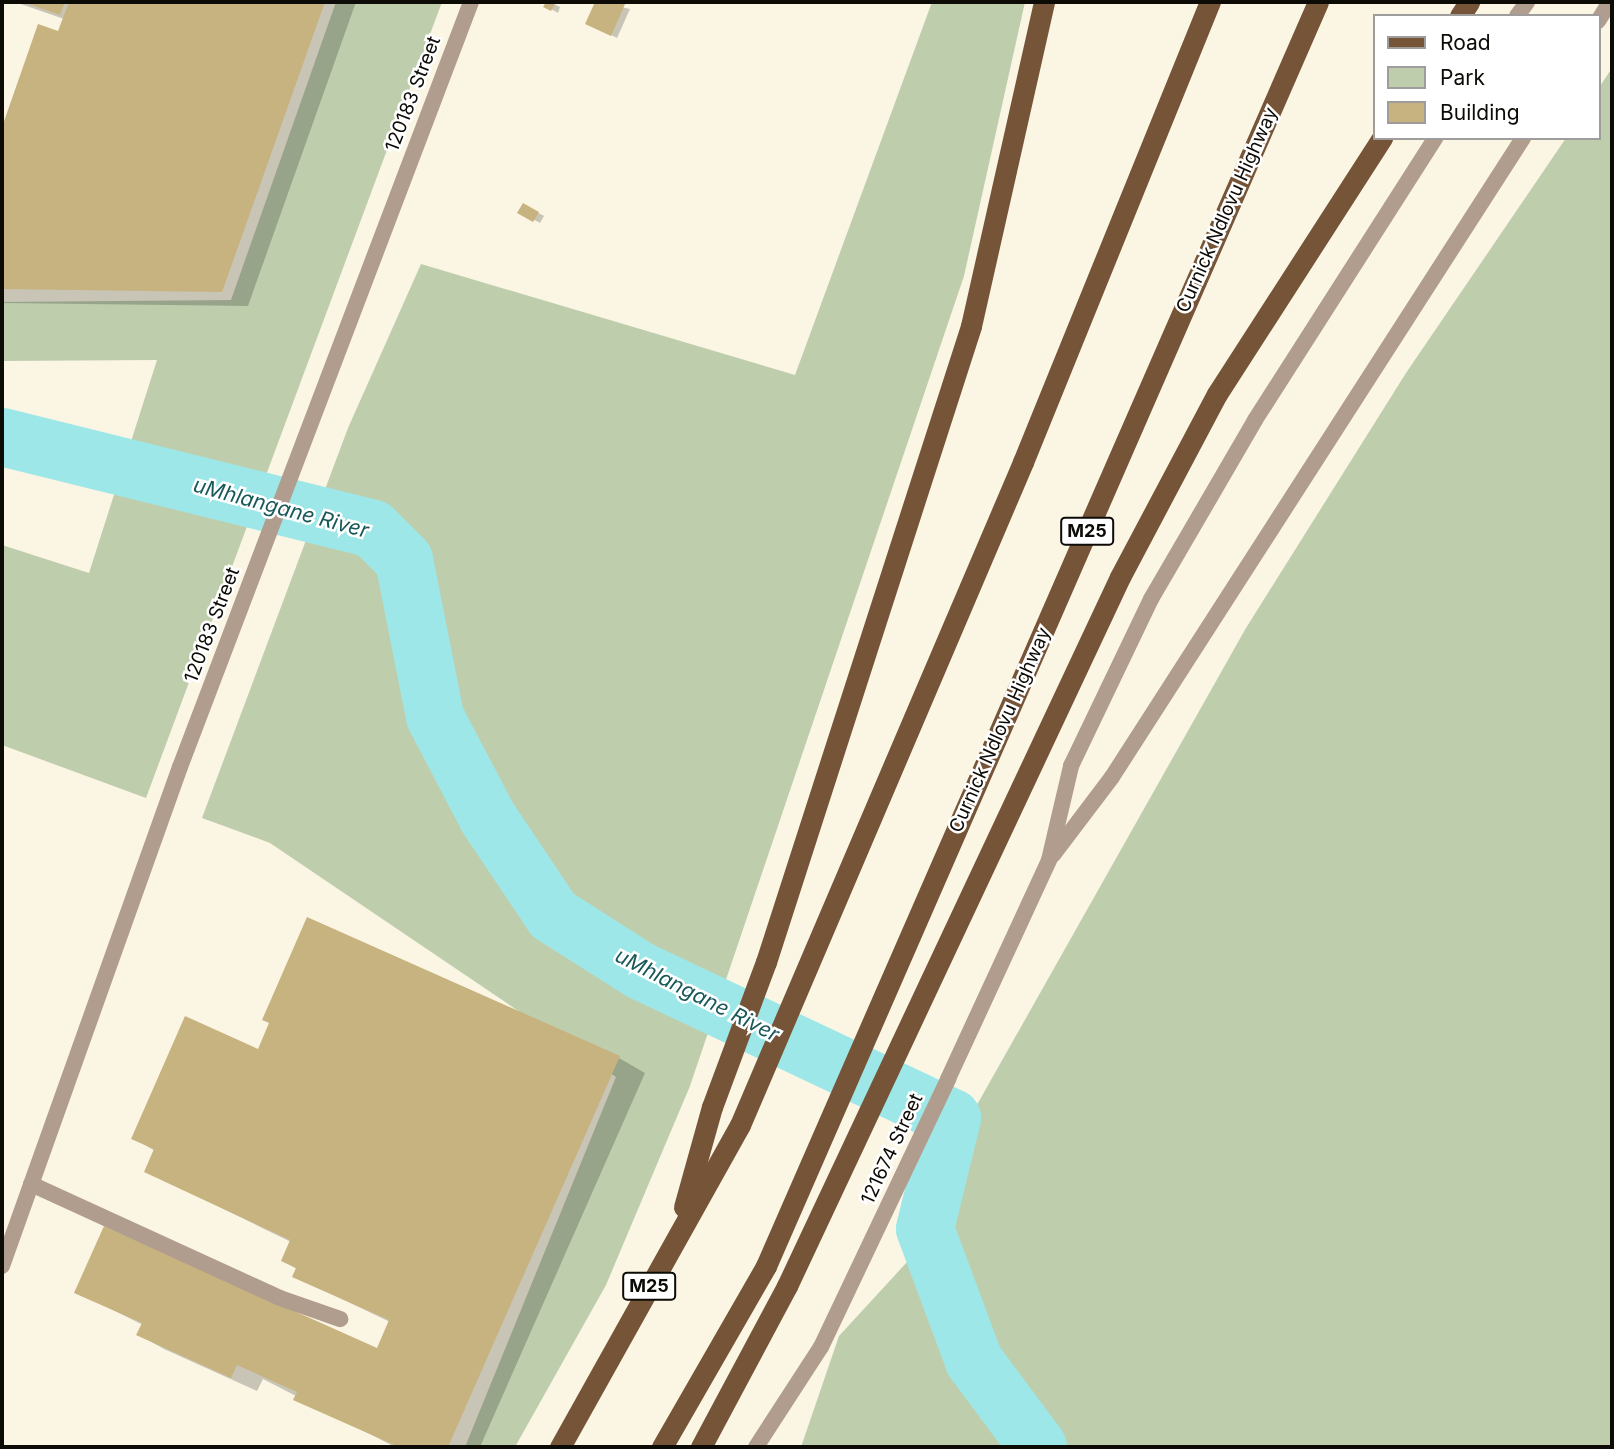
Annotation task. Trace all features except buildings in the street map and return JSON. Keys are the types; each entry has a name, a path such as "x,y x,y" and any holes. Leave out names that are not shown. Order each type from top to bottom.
{"main road":[{"path":"676,1236 712,1107 766,962 971,326 1044,2"},
{"name":"M25","path":"560,1447 740,1125 1023,461 1210,2"},
{"name":"Curnick Ndlovu Highway","path":"662,1447 765,1266 1318,2"},
{"path":"701,1447 787,1286 1120,577 1217,394 1381,140"}],"lane":[{"name":"120183 Street","path":"2,1266 235,624 471,2"},
{"path":"1600,18 1610,2"},
{"path":"1049,860 1071,766 1151,599 1255,420 1434,140"},
{"path":"1049,860 1112,777 1521,140"},
{"name":"121674 Street","path":"756,1447 821,1347 853,1283 1049,860"},
{"path":"31,1184 280,1298 340,1319"}],"green space":[{"path":"336,2 442,2 146,798 2,745 2,545 89,573 157,360 2,361 2,302 231,300"},
{"path":"932,2 1025,2 964,276 690,1086 606,1285 515,1447 465,1447 616,1077 270,843 202,818 348,428 421,264 795,375"},
{"path":"1612,68 1612,1447 801,1447 839,1336 942,1224 961,1119 978,1103 1246,628 1406,373 1565,140 1600,140 1600,86"}],"waterway":[{"name":"uMhlangane River","path":"2,437 373,529 404,560 435,717 488,818 553,915 641,971 952,1118 925,1229 974,1361 1038,1447"}]}
